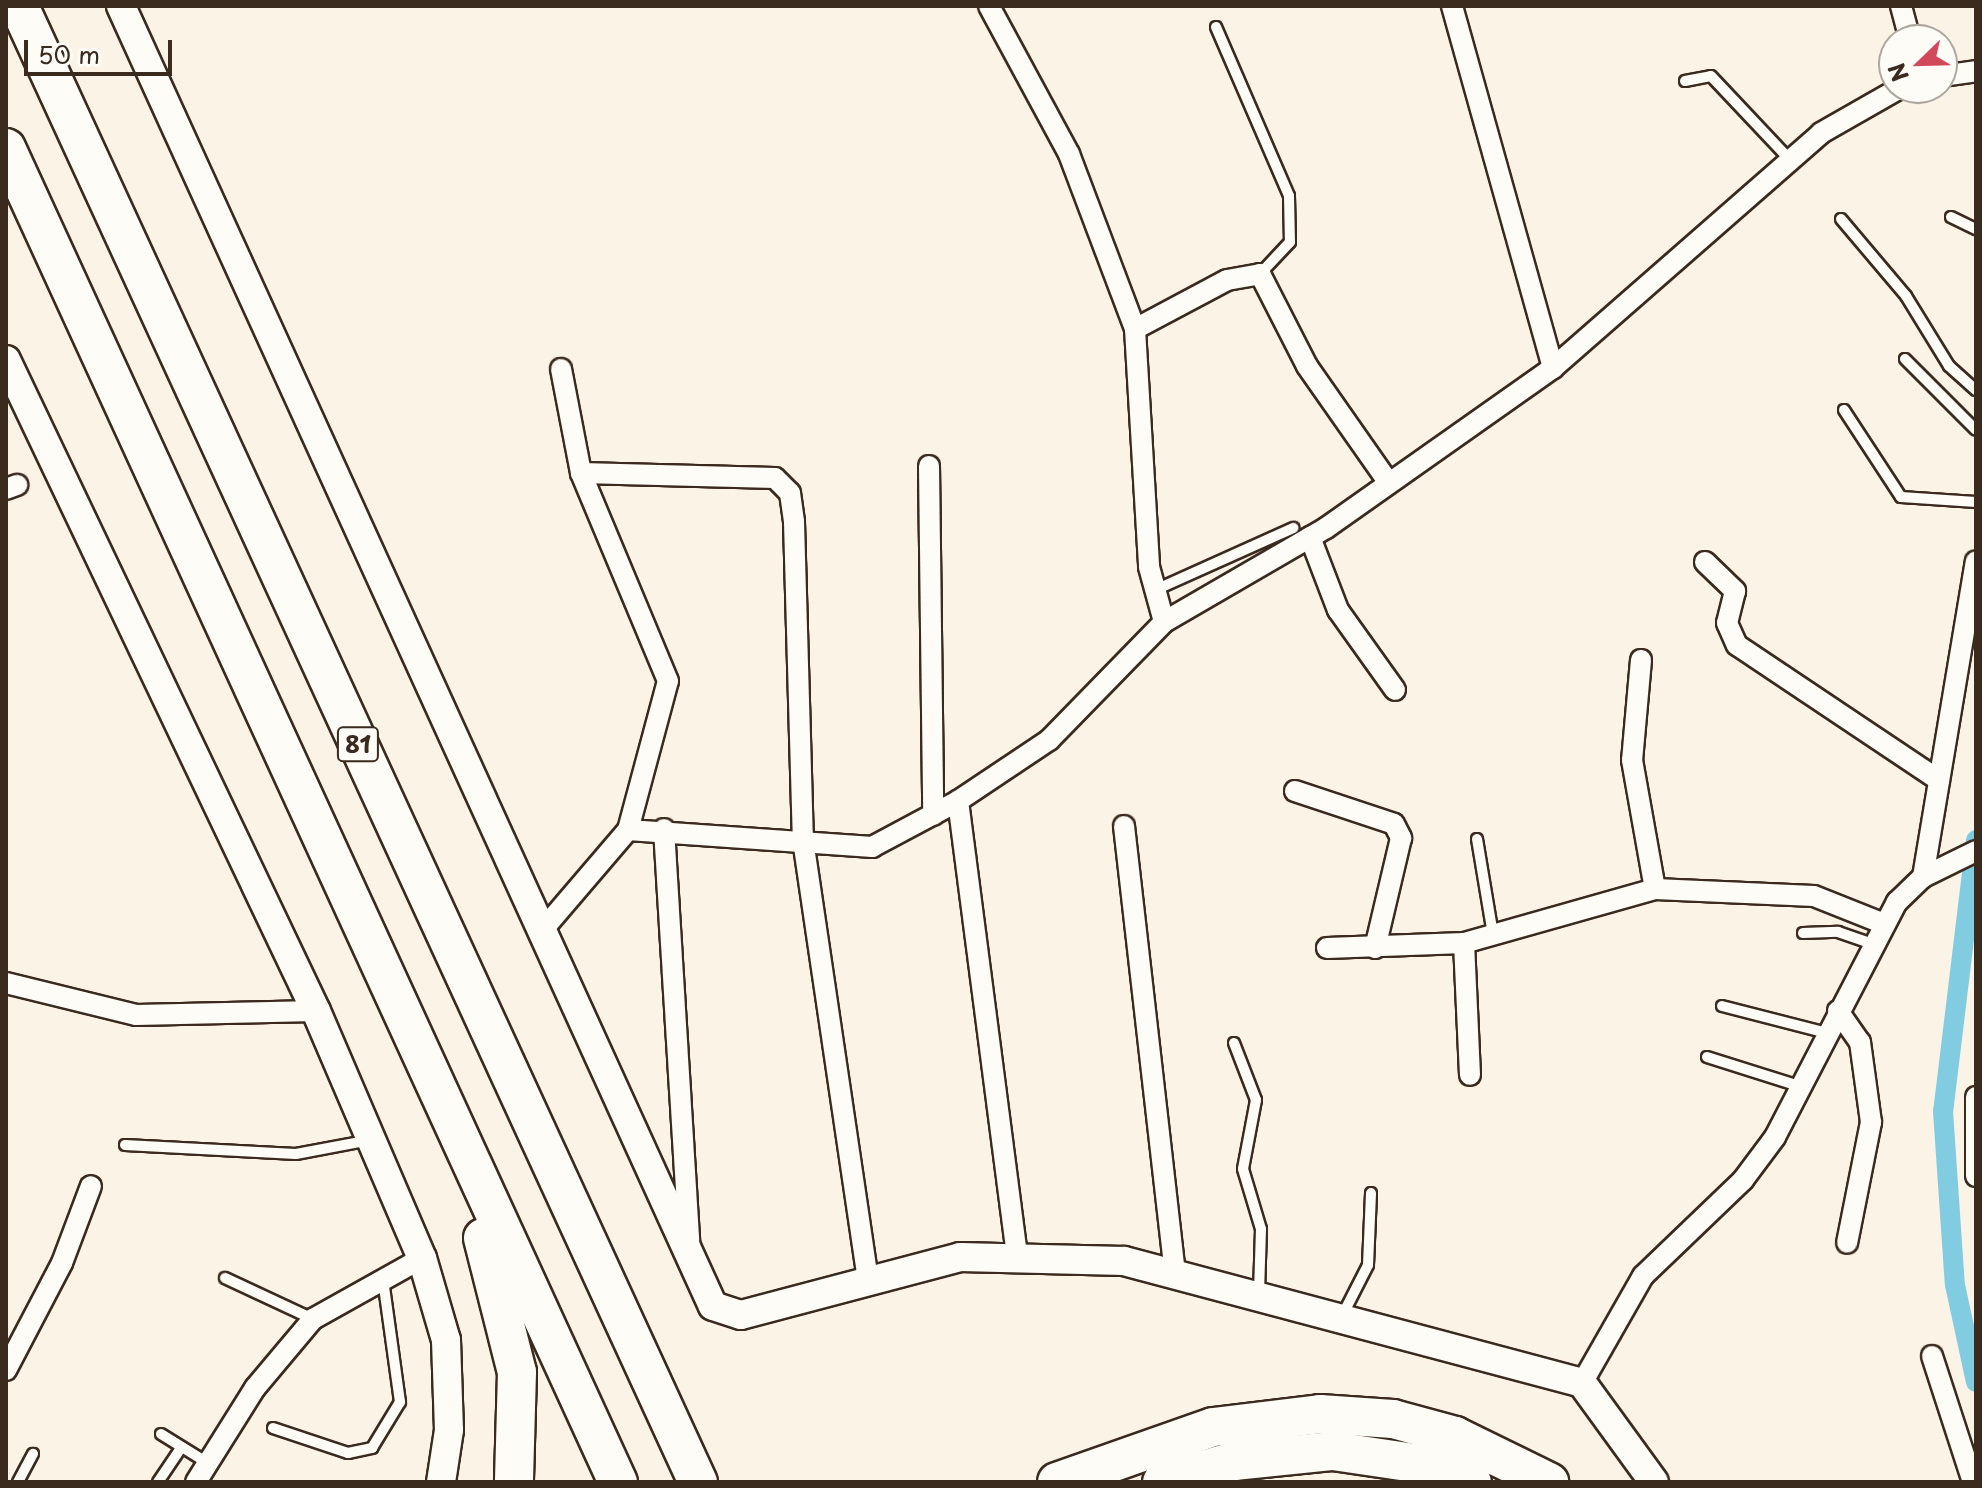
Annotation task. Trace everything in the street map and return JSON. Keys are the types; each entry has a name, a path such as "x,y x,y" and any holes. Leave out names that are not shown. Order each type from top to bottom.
{"highway":[{"name":"81","path":"19,6 698,1482"},
{"path":"6,148 618,1482"},
{"path":"391,989 510,1329 521,1412 514,1482"},
{"path":"1057,1482 1172,1439 1273,1416 1393,1419 1478,1445 1549,1482"},
{"path":"1162,1482 1280,1453 1379,1454 1472,1482"}],"main road":[{"path":"121,6 691,1265 724,1315 867,1276 1017,1253 1175,1272 1259,1299 1582,1383 1654,1482"},
{"path":"6,360 316,1011 375,1139 422,1258 446,1340 449,1430 441,1482"}],"street":[{"path":"989,6 1069,154 1135,329 1153,591 1164,622"},
{"path":"1452,6 1553,368"},
{"path":"628,830 664,829 872,847 958,801 1049,740 1164,622 1301,532 1389,483 1553,368 1847,113 1878,98"},
{"path":"1135,329 1227,280 1260,274 1307,366 1389,483"},
{"path":"540,933 628,830 668,681 581,473 561,369"},
{"path":"929,466 933,815"},
{"path":"581,473 754,475 775,478 790,493 803,840 867,1276"},
{"path":"1301,532 1338,610 1395,690"},
{"path":"1923,877 1976,561"},
{"path":"1705,562 1735,591 1727,623 1737,645 1939,780"},
{"path":"1641,660 1632,760 1655,889"},
{"path":"1295,791 1394,824 1401,838 1375,948"},
{"path":"958,801 1017,1253"},
{"path":"1124,826 1175,1272"},
{"path":"664,829 691,1265"},
{"path":"1582,1383 1643,1276 1743,1180 1775,1137 1882,923 1923,877 1976,851"},
{"path":"1327,948 1464,943 1655,889 1814,896 1882,923"},
{"path":"1464,943 1470,1075"},
{"path":"6,983 136,1015 316,1011"},
{"path":"1838,1011 1860,1042 1871,1122 1847,1243"},
{"path":"1976,1097 1976,1176"},
{"path":"6,1370 62,1263 91,1186"},
{"path":"196,1482 255,1388 313,1319 382,1277 422,1258"},
{"path":"1932,1356 1973,1482"}],"lane":[{"path":"1216,27 1289,196 1290,242 1260,274"},
{"path":"1685,81 1711,76 1791,161"},
{"path":"1951,217 1976,229"},
{"path":"1841,219 1906,296 1949,366 1976,390"},
{"path":"1905,359 1976,430"},
{"path":"1844,410 1901,497 1976,502"},
{"path":"1153,591 1301,532"},
{"path":"1477,839 1494,937"},
{"path":"1803,933 1838,932 1872,944"},
{"path":"1722,1006 1827,1033"},
{"path":"1234,1043 1256,1100 1243,1169 1261,1229 1259,1299"},
{"path":"1707,1057 1799,1086"},
{"path":"125,1145 296,1154 375,1139"},
{"path":"1340,1319 1368,1265 1371,1193"},
{"path":"273,1428 348,1453 372,1448 400,1402 382,1277"},
{"path":"225,1278 313,1319"},
{"path":"161,1434 208,1463"},
{"path":"158,1482 181,1448"},
{"path":"18,1482 33,1454"}],"waterway":[{"path":"1976,840 1943,1111 1955,1285 1976,1382"}]}
